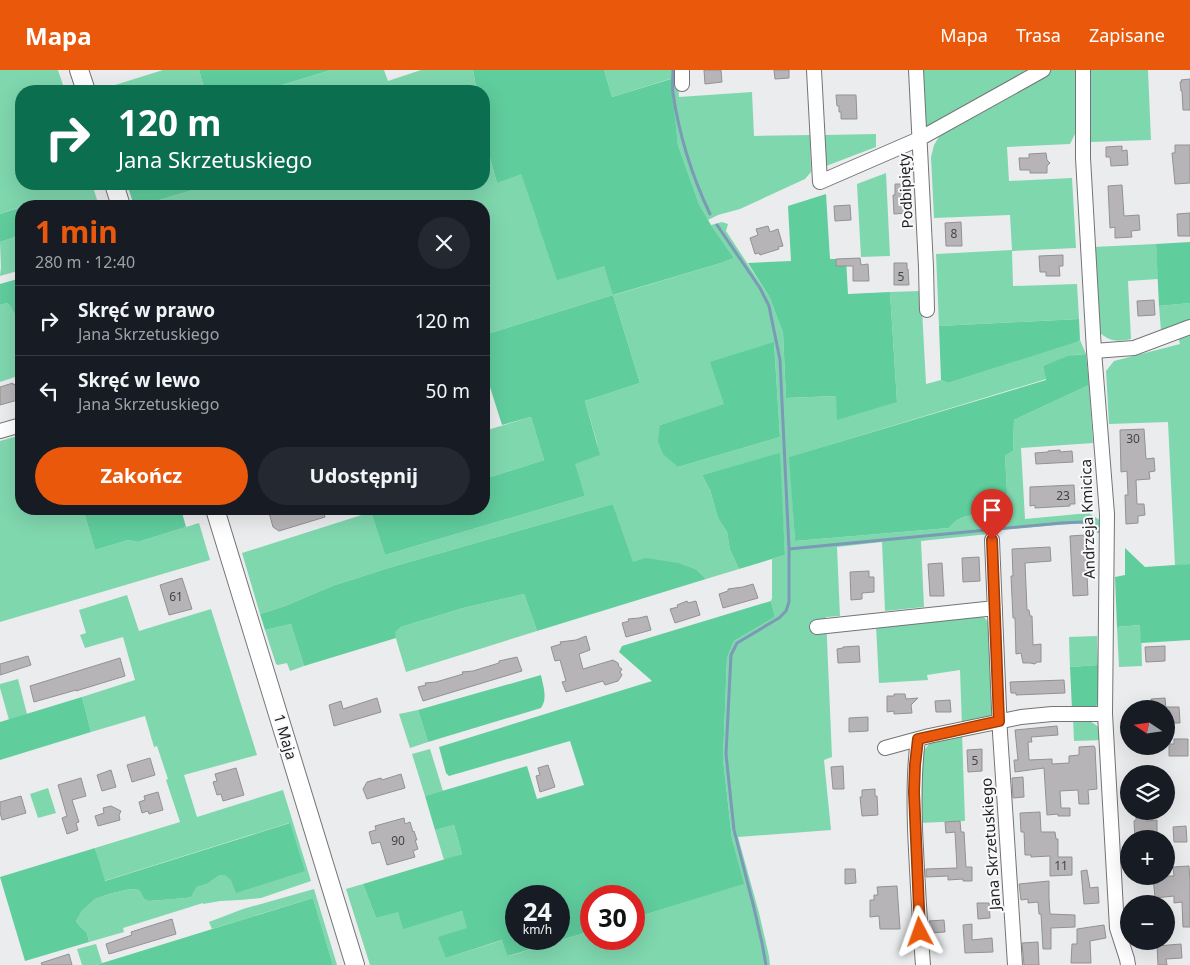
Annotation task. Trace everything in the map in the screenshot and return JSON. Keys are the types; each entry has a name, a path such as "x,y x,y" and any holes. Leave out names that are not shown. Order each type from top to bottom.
{"main road":[{"path":"79,70 84,85"},
{"name":"1 Maja","path":"217,515 355,965"}],"street":[{"path":"682,70 682,84"},
{"path":"814,70 820,182 919,138 1043,70"},
{"name":"Podbipięty","path":"916,70 927,310"},
{"name":"Andrzeja Kmicica","path":"1083,70 1083,158 1094,351 1107,514 1105,714 1117,928 1128,965"},
{"path":"1094,351 1134,348 1190,327"},
{"path":"0,431 15,426"},
{"name":"Jana Skrzetuskiego","path":"992,540 999,721 1014,965"},
{"path":"817,627 995,608"},
{"path":"885,748 1021,717 1052,714 1105,714"},
{"path":"918,739 915,765 915,823 923,965"}],"green space":[{"path":"0,70 58,70 63,85 15,85 15,190 94,190 97,200 15,200 15,209 0,214"},
{"path":"163,70 199,70 203,85 115,85"},
{"path":"199,70 331,70 282,85 203,85"},
{"path":"331,70 384,70 388,81 421,70 473,70 476,85 282,85"},
{"path":"473,70 604,70 612,97 671,79 678,145 699,204 734,258 613,295 604,266 557,280 521,174 497,183 490,158 490,85 476,85"},
{"path":"604,70 677,70 679,97 752,92 754,136 810,135 811,172 805,179 740,209 708,220 699,204 678,145 670,79 612,97"},
{"path":"919,70 1035,70 926,127 922,126"},
{"path":"1051,70 1079,70 1078,122 1076,132 1070,144 1007,147 1009,181 1072,178 1076,248 1012,251 1013,286 1077,284 1079,319 939,326 936,254 1012,250 1010,215 934,218 931,157 934,145 943,130"},
{"path":"1091,70 1148,70 1151,140 1090,142"},
{"path":"876,134 876,147 826,166 824,135"},
{"path":"490,158 497,183 521,173 537,221 604,266 614,295 734,258 711,225 722,222 728,224 726,231 770,298 783,333 786,398 836,396 897,402 890,292 921,291 926,384 941,380 948,383 1080,340 1086,354 1075,355 1043,366 1046,379 790,457 795,541 949,528 960,518 983,514 1007,490 1005,456 1013,451 1014,420 1089,385 1093,443 1021,448 1025,519 1089,513 1101,521 1101,535 1082,523 998,530 998,533 921,541 924,607 885,611 882,542 837,547 840,616 826,617 832,757 824,760 831,830 738,837 759,913 770,965 370,965 346,889 363,884 376,918 398,911 403,928 462,911 468,928 446,958 503,940 505,950 509,956 529,950 570,950 570,937 580,934 580,950 645,950 645,915 743,884 732,839 723,759 727,658 734,641 775,617 771,601 772,559 785,555 779,454 702,475 710,490 718,518 727,532 730,550 739,569 706,579 697,570 633,563 613,504 395,566 335,585 285,606 260,614 242,553 362,515 372,515 385,555 585,496 574,464 599,455 585,401 640,383 613,295 490,333 490,200 159,200 193,190 490,190","holes":["774,342 780,437 678,467 660,425 725,404"]},
{"path":"886,173 890,256 861,257 857,184"},
{"path":"129,190 193,190 159,200 132,200"},
{"path":"826,194 830,259 846,259 848,294 890,292 897,402 837,420 836,396 786,398 783,333 770,298 748,263 791,261 788,206"},
{"path":"15,209 15,237 0,242 0,214"},
{"path":"15,237 15,272 0,276 1,267 0,242"},
{"path":"1190,242 1190,303 1159,306 1156,244"},
{"path":"1156,244 1158,279 1128,281 1131,339 1118,341 1106,337 1098,331 1093,247"},
{"path":"15,280 15,315 7,303 0,305 0,284"},
{"path":"613,295 640,383 585,401 600,455 575,464 585,496 385,555 372,515 490,515 490,477 544,460 531,417 502,425 490,387 490,333"},
{"path":"7,303 15,315 15,377 0,382 0,305"},
{"path":"1190,303 1190,320 1161,331 1159,306"},
{"path":"1079,319 1080,340 1076,342 948,383 941,380 939,326"},
{"path":"1190,331 1190,564 1175,566 1168,422 1109,424 1106,371 1114,361 1180,344 1178,336"},
{"path":"774,342 780,437 678,467 663,454 658,441 660,425 724,404 710,362"},
{"path":"1086,354 1089,385 1014,420 1013,451 1005,456 1007,490 1005,500 994,503 983,514 960,518 949,528 795,541 789,457 1046,380 1043,366 1068,356"},
{"path":"531,417 544,460 490,477 490,429"},
{"path":"15,437 15,515 85,515 95,550 128,540 138,542 199,523 210,560 0,622 0,441"},
{"path":"780,453 785,555 739,569 730,550 727,532 718,518 710,490 702,475"},
{"path":"613,504 633,562 646,558 678,563 697,570 706,579 537,631 524,594 463,608 401,627 395,632 396,638 304,666 291,624 265,630 260,614 285,606 335,585"},
{"path":"85,515 183,515 186,527 138,542 128,540 95,550"},
{"path":"1125,548 1145,567 1190,564 1190,640 1141,643 1140,625 1117,627 1115,577 1125,575"},
{"path":"524,594 537,631 406,672 394,632 401,627 463,608"},
{"path":"127,595 139,631 211,609 257,755 184,775 197,817 283,790 311,881 261,898 203,903 123,928 124,932 89,942 87,933 76,921 82,911 95,899 109,894 130,889 139,890 144,899 149,901 186,898 191,897 197,887 207,884 220,875 226,875 231,880 304,871 289,823 104,881 95,848 180,822 166,780 168,779 157,746 154,747 145,716 91,732 82,697 135,680 123,637 85,648 80,635 86,633 79,610"},
{"path":"771,601 775,617 734,641 727,658 723,759 732,839 744,884 645,915 645,885 580,885 580,934 570,937 570,885 505,885 505,948 502,940 446,958 438,937 467,928 462,911 403,929 398,912 376,918 363,884 462,854 454,825 435,830 425,796 527,766 537,799 584,785 570,741 449,776 446,773 439,747 652,681 619,652 622,646"},
{"path":"980,616 985,618 990,625 993,719 962,726 960,670 927,675 928,680 879,683 876,626"},
{"path":"291,624 304,666 290,671 287,663 276,664 265,630"},
{"path":"1141,625 1142,666 1119,667 1117,627"},
{"path":"1097,636 1098,665 1070,667 1069,637"},
{"path":"1098,665 1099,699 1096,707 1086,711 1072,710 1070,667"},
{"path":"541,675 545,696 541,708 428,742 418,710"},
{"path":"18,679 27,714 9,720 0,684"},
{"path":"82,697 91,732 0,760 0,722"},
{"path":"418,710 428,742 410,748 399,714"},
{"path":"1073,718 1089,721 1097,725 1104,740 1074,741"},
{"path":"962,732 965,821 919,823 920,755 930,743"},
{"path":"430,749 443,791 425,796 412,754"},
{"path":"48,788 56,813 38,818 30,794"},
{"path":"290,823 305,871 236,893 231,880 225,875 220,875 207,884 197,887 191,897 186,898 149,901 144,899 139,890 130,889 109,894 95,899 82,911 76,921 87,933 89,942 25,961 0,877 95,848 105,881"},
{"path":"454,825 462,854 444,860 435,830"},
{"path":"314,889 337,965 333,965 313,898 212,929 209,922 243,909"},
{"path":"313,898 333,965 96,965"},
{"path":"96,944 102,963 82,965 77,949"},
{"path":"506,950 528,950 508,956"}],"building":[{"path":"704,70 721,70 722,82 705,84"},
{"path":"774,70 789,70 789,78 775,79"},
{"path":"1190,79 1190,110 1183,110 1180,82 1182,82 1181,80"},
{"path":"836,95 856,95 857,119 841,119"},
{"path":"1175,145 1190,145 1190,183 1175,184 1172,153 1175,153"},
{"path":"1122,146 1122,151 1127,150 1128,165 1111,166 1110,157 1106,157 1106,147"},
{"path":"1046,153 1047,160 1050,163 1047,166 1047,173 1030,173 1030,170 1020,170 1019,158 1029,158 1029,154"},
{"path":"895,184 907,184 908,213 894,214 893,195 895,195"},
{"path":"1122,185 1124,216 1139,215 1140,230 1131,231 1132,237 1115,238 1115,227 1110,228 1108,186"},
{"path":"850,205 851,220 835,221 834,206"},
{"path":"1190,213 1190,236 1178,236 1177,214"},
{"path":"961,222 962,246 946,246 945,223"},
{"path":"768,226 770,232 778,229 783,246 760,255 759,253 755,254 750,238 758,235 756,229"},
{"path":"1063,255 1063,266 1059,266 1060,276 1046,276 1046,272 1040,272 1039,256"},
{"path":"860,258 861,265 868,264 869,281 853,281 853,266 836,266 836,259"},
{"path":"894,263 907,263 909,285 894,285"},
{"path":"1154,300 1155,315 1138,316 1137,301"},
{"path":"13,383 13,385 15,384 15,401 0,405 0,387"},
{"path":"1144,429 1146,459 1154,458 1155,471 1149,472 1150,479 1136,480 1137,504 1144,504 1145,515 1138,516 1138,523 1126,524 1125,495 1128,495 1127,471 1121,472 1120,430"},
{"path":"1060,450 1060,452 1072,451 1073,462 1036,464 1035,453"},
{"path":"1074,485 1075,504 1035,508 1035,505 1030,506 1030,487"},
{"path":"270,515 324,515 325,517 279,531 273,527"},
{"path":"1085,535 1088,595 1073,596 1070,536"},
{"path":"1050,547 1051,561 1025,563 1027,610 1029,610 1030,616 1032,616 1033,645 1041,644 1041,662 1035,664 1023,663 1021,653 1016,654 1011,576 1013,576 1012,549"},
{"path":"979,557 980,581 963,582 962,558"},
{"path":"942,563 944,596 930,596 928,564"},
{"path":"869,571 869,577 874,577 874,592 862,593 862,599 851,600 850,572"},
{"path":"182,578 192,609 169,615 160,585"},
{"path":"753,584 758,598 723,608 719,594 728,591 728,589"},
{"path":"687,601 688,603 696,601 700,615 675,623 670,609 678,607 677,605"},
{"path":"647,616 651,630 626,637 622,623 629,621 628,619"},
{"path":"586,636 590,650 579,654 583,669 613,660 622,669 620,672 622,675 618,681 605,685 603,681 566,692 562,682 566,681 560,660 555,661 551,647 561,644 560,642 576,640"},
{"path":"859,646 860,662 838,663 837,649"},
{"path":"1165,646 1165,661 1146,662 1145,647"},
{"path":"28,656 31,665 0,675 0,664"},
{"path":"517,657 522,671 423,701 418,687 426,685 425,683 436,682 463,674 462,672 473,671 499,663 499,661"},
{"path":"120,658 125,676 34,702 30,686"},
{"path":"1064,680 1065,693 1016,695 1016,693 1011,693 1010,682"},
{"path":"894,694 905,694 906,699 918,698 911,705 912,713 894,714 894,711 887,712 887,696 894,696"},
{"path":"377,698 381,712 334,726 329,705 341,701 343,709"},
{"path":"1165,698 1165,700 1151,700"},
{"path":"950,700 951,712 936,712 935,701"},
{"path":"1175,707 1179,707 1180,723 1175,723"},
{"path":"868,717 868,731 849,732 849,718"},
{"path":"1057,726 1058,735 1031,737 1032,742 1028,742 1029,760 1052,759 1052,764 1069,763 1069,756 1079,755 1079,747 1094,746 1095,748 1097,789 1088,790 1089,804 1079,804 1078,790 1060,791 1061,808 1070,808 1070,816 1047,815 1044,768 1015,772 1014,760 1018,760 1015,730"},
{"path":"1175,739 1188,739 1188,756 1169,756 1175,755"},
{"path":"982,749 982,771 968,772 967,750"},
{"path":"150,758 155,775 132,782 127,765"},
{"path":"548,765 555,787 540,792 536,776 540,775 538,768"},
{"path":"843,766 844,789 833,789 831,767"},
{"path":"236,768 244,795 223,801 221,794 217,795 213,782 217,781 215,774"},
{"path":"111,770 116,787 102,791 97,775"},
{"path":"401,774 405,788 367,799 363,789 367,782"},
{"path":"1023,777 1024,797 1013,798 1012,778"},
{"path":"81,778 86,796 72,800 79,822 76,823 78,830 67,834 62,818 67,816 58,785"},
{"path":"875,789 878,815 862,816 860,797 862,797 862,790"},
{"path":"158,792 163,810 149,814 148,811 142,813 139,802 145,800 144,796"},
{"path":"21,796 26,813 2,820 0,802"},
{"path":"111,806 121,811 119,815 120,820 98,826 95,816 104,813 103,808"},
{"path":"1040,812 1041,832 1055,832 1056,839 1058,839 1058,857 1072,857 1072,875 1050,876 1050,856 1031,857 1031,855 1025,855 1024,832 1021,832 1020,813"},
{"path":"404,818 405,824 410,822 417,840 415,840 418,849 413,851 415,857 387,865 380,842 372,844 369,832 376,830 375,826"},
{"path":"1157,820 1157,830 1134,830 1134,821"},
{"path":"960,821 961,832 964,832 966,867 972,867 972,881 963,881 963,879 948,880 948,876 926,877 926,869 957,868 955,832 946,833 945,822"},
{"path":"1186,826 1187,842 1175,842 1175,830 1173,827"},
{"path":"1189,866 1190,927 1183,927 1182,902 1175,903 1175,895 1155,895 1154,885 1175,885 1175,867"},
{"path":"845,869 855,869 856,883 845,884"},
{"path":"1087,870 1090,888 1098,887 1099,903 1084,904 1081,871"},
{"path":"1049,881 1050,914 1075,915 1075,927 1051,928 1051,949 1043,949 1041,914 1039,914 1038,902 1028,903 1028,899 1021,900 1019,884"},
{"path":"897,886 900,929 880,929 879,916 870,917 870,900 874,900 874,895 878,895 877,887"},
{"path":"977,903 989,903 990,918 978,919"},
{"path":"172,919 176,934 109,954 106,944 132,935 131,932"},
{"path":"944,920 945,932 929,933 929,921"},
{"path":"972,924 972,940 992,938 993,952 965,953 963,925"},
{"path":"1104,925 1106,938 1090,941 1091,963 1071,963 1072,944 1077,944 1077,929"},
{"path":"1038,942 1039,965 1024,965 1022,943"},
{"path":"1175,944 1181,944 1182,958 1166,959 1167,965 1158,965 1157,950 1175,950"},
{"path":"69,954 72,965 42,965 41,963"}],"waterway":[{"path":"673,70 673,93 683,140 697,185 710,214"},
{"path":"717,225 760,288 769,306 780,360 789,549 789,602 786,611 779,618 737,643 731,655 726,754 734,830 766,965"},
{"path":"789,549 1061,523 1083,522 1099,531"}],"route":[{"path":"920,932 914,792 918,739 999,721 992,540"}]}
